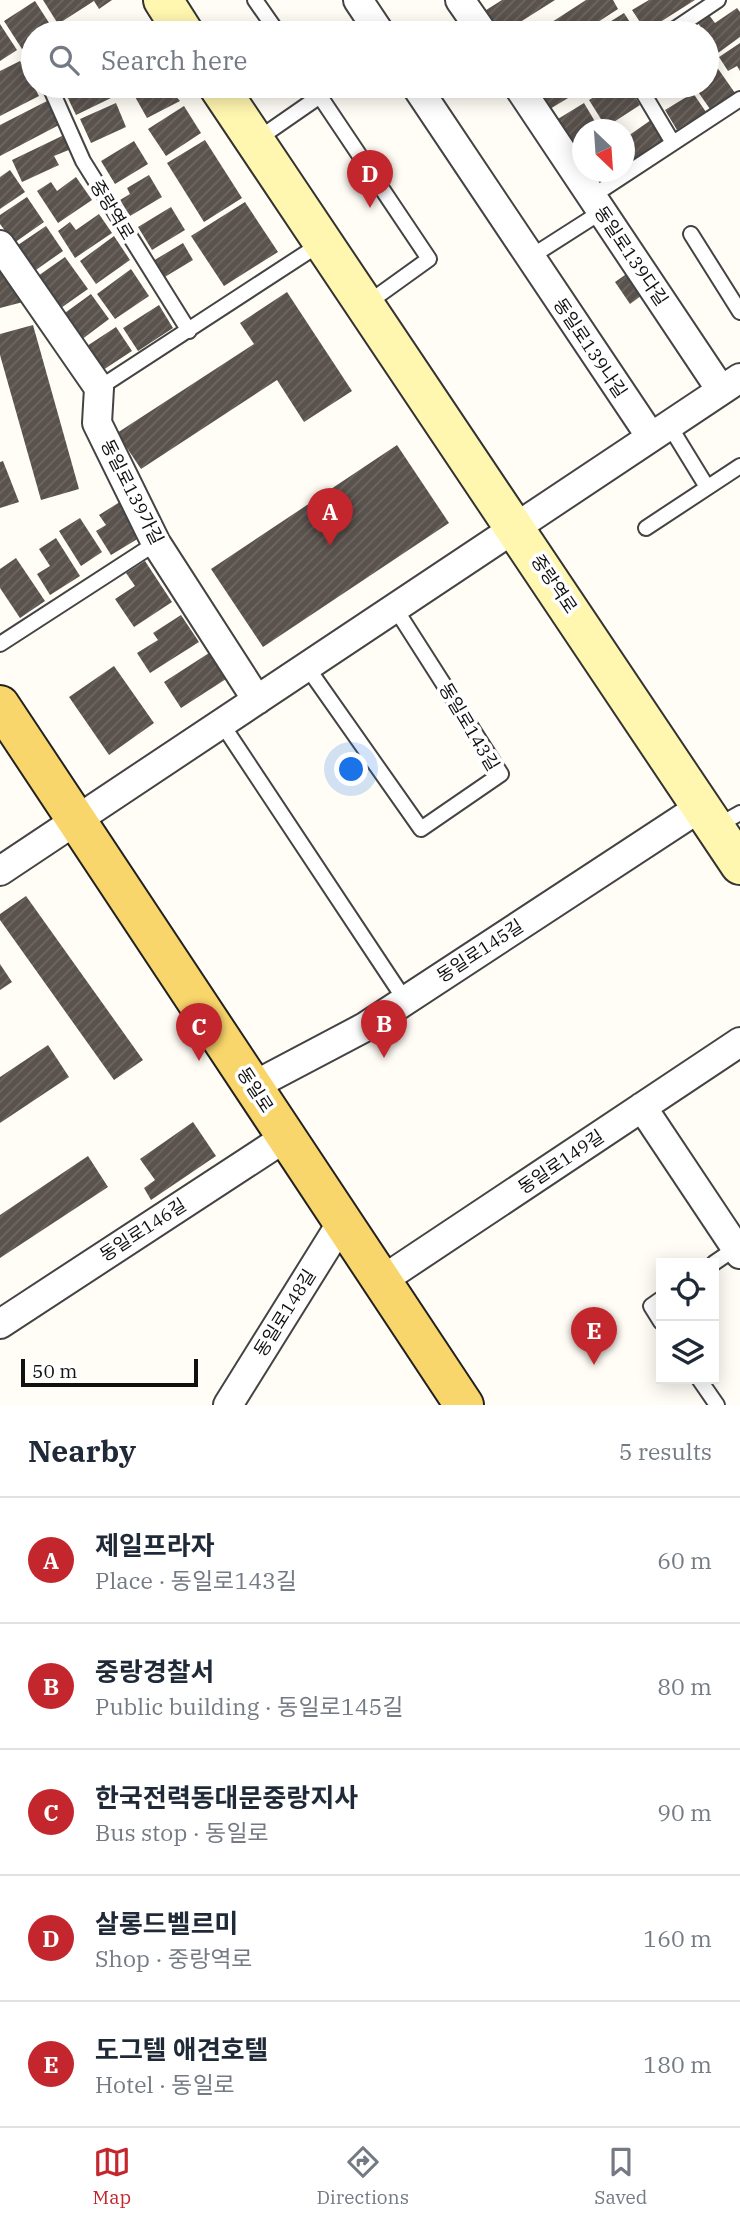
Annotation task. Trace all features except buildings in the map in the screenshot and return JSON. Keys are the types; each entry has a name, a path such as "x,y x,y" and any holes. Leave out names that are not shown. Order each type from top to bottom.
{"main road":[{"name":"동일로","path":"0,705 461,1404"}],"street":[{"path":"358,0 372,21"},
{"path":"460,0 475,21"},
{"name":"중랑역로","path":"226,98 364,306 719,816 740,865"},
{"name":"동일로139나길","path":"427,98 530,258 660,431"},
{"name":"동일로139다길","path":"526,98 596,204 731,384"},
{"path":"0,245 99,388"},
{"path":"0,871 731,384"},
{"name":"동일로139가길","path":"99,388 97,422 156,543 257,700"},
{"name":"동일로145길","path":"253,1086 365,1027 405,1000 719,816"},
{"name":"동일로149길","path":"381,1281 740,1042"},
{"path":"642,1108 730,1255"},
{"name":"동일로146길","path":"0,1324 286,1137"},
{"name":"동일로148길","path":"228,1405 342,1222"}],"lane":[{"path":"255,0 270,21"},
{"path":"687,21 718,0"},
{"name":"중랑역로","path":"55,98 83,161 189,331"},
{"path":"254,141 308,98"},
{"path":"322,98 429,259 364,306"},
{"path":"646,98 673,143"},
{"path":"530,258 673,143 740,99"},
{"path":"691,234 740,312"},
{"path":"99,388 321,243"},
{"path":"660,431 707,487"},
{"path":"646,528 740,466"},
{"path":"0,644 156,543"},
{"name":"동일로143길","path":"307,667 422,829 500,774 395,608"},
{"path":"222,724 405,1000"},
{"path":"702,1384 717,1405"}],"place":[{"name":"살롱드벨르미","path":"370,208"},
{"name":"제일프라자","path":"330,546"},
{"name":"중랑경찰서","path":"384,1058"},
{"name":"한국전력동대문중랑지사","path":"199,1061"},
{"name":"도그텔 애견호텔","path":"594,1365"}]}
